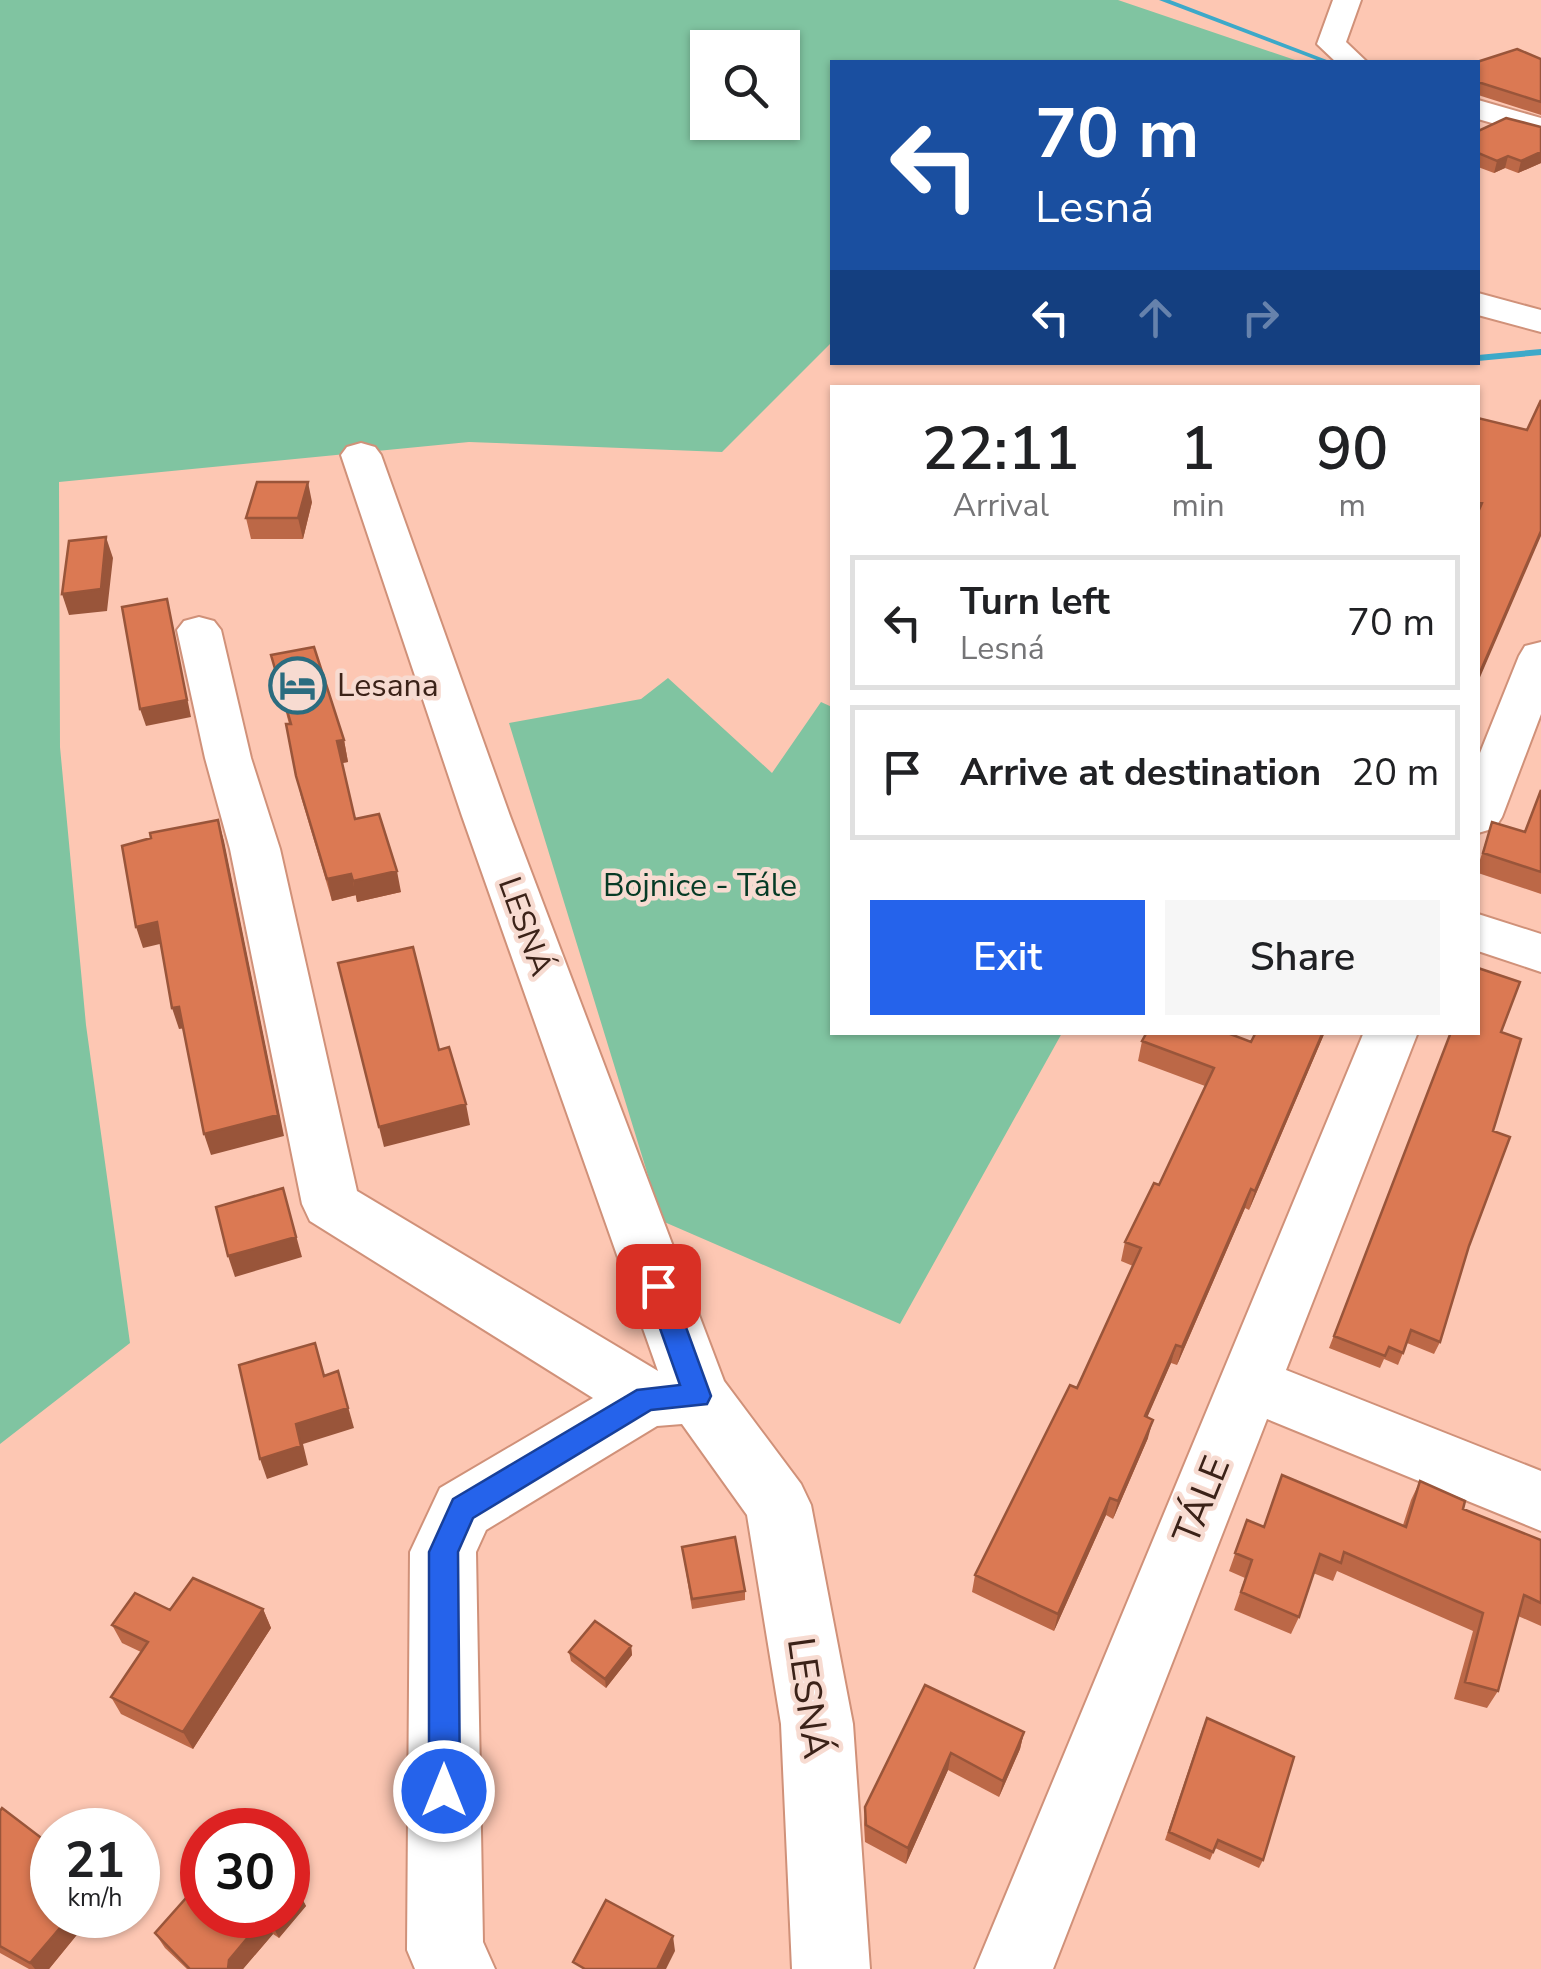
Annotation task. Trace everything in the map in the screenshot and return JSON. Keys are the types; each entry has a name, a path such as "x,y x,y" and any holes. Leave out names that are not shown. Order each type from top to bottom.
{"street":[{"path":"1347,0 1331,44 1351,60"},
{"path":"1480,110 1541,128"},
{"path":"1480,304 1534,318"},
{"name":"LESNÁ","path":"360,455 486,816 672,1397"},
{"name":"LESNÁ","path":"199,630 228,758 256,849 330,1204 672,1397 778,1505 817,1724 831,1969"},
{"path":"1480,812 1541,656"},
{"path":"1480,933 1541,953"},
{"name":"TÁLE","path":"1014,1969 1390,1035"},
{"path":"1248,1382 1541,1501"},
{"path":"456,1969 445,1950 443,1552 463,1508 672,1397"}],"green space":[{"path":"0,0 1118,0 1295,60 830,60 830,344 722,452 469,442 59,482 60,747 86,1025 130,1343 0,1444"},
{"name":"Bojnice - Tále","path":"668,678 772,773 821,702 830,706 830,1035 1061,1035 900,1324 662,1221 509,723 641,699"}],"building":[{"path":"1517,49 1541,59 1541,102 1480,83 1480,61"},
{"path":"1506,118 1541,127 1541,152 1521,161 1508,156 1497,161 1480,154 1480,130"},
{"path":"1541,400 1541,531 1480,672 1480,418 1527,430"},
{"path":"257,482 308,482 298,518 246,518"},
{"path":"106,537 101,589 62,594 69,541"},
{"path":"167,599 187,700 140,709 122,607"},
{"path":"314,647 344,740 337,741 355,819 379,814 397,871 353,881 351,874 327,879 296,776 286,724 291,724 271,655"},
{"path":"1541,790 1541,872 1483,853 1492,822 1525,832"},
{"path":"218,820 278,1115 204,1134 179,1007 172,1008 157,922 136,927 122,846 151,838 150,833"},
{"path":"413,947 439,1050 449,1047 466,1104 379,1127 338,963"},
{"path":"1480,969 1520,982 1501,1032 1521,1039 1493,1131 1510,1137 1469,1246 1440,1342 1411,1330 1403,1353 1389,1347 1385,1356 1334,1336 1450,1035 1480,1035"},
{"path":"1145,1035 1233,1035 1251,1042 1254,1035 1322,1035 1182,1347 1176,1345 1145,1416 1153,1420 1118,1501 1110,1498 1058,1614 975,1575 1070,1385 1077,1388 1141,1248 1125,1242 1154,1183 1159,1185 1214,1068 1142,1041"},
{"path":"283,1188 296,1237 228,1256 216,1207"},
{"path":"315,1343 324,1376 338,1371 348,1408 296,1424 301,1446 260,1459 239,1365"},
{"path":"1282,1475 1406,1527 1420,1481 1465,1501 1463,1509 1541,1540 1541,1603 1524,1595 1498,1691 1465,1682 1483,1613 1344,1552 1341,1563 1320,1554 1299,1617 1241,1592 1252,1560 1235,1553 1247,1520 1264,1527"},
{"path":"735,1537 745,1591 692,1599 682,1547"},
{"path":"193,1578 263,1609 183,1732 111,1697 148,1642 112,1625 135,1593 170,1610"},
{"path":"595,1621 631,1646 605,1679 569,1652"},
{"path":"925,1685 1024,1732 1003,1781 951,1753 908,1848 866,1825 865,1807"},
{"path":"1207,1718 1294,1757 1263,1860 1218,1840 1213,1852 1169,1832"},
{"path":"2,1808 30,1829 30,1938 51,1938 30,1963 0,1946"},
{"path":"606,1900 673,1936 657,1969 585,1969 573,1962"},
{"path":"180,1905 180,1938 247,1938 229,1960 228,1969 190,1969 160,1938 160,1927"}],"waterway":[{"path":"1163,0 1323,60"},
{"path":"1480,358 1541,352"}],"place":[{"name":"Lesana","path":"298,685"}],"route":[{"path":"444,1791 443,1552 463,1508 647,1398 698,1396 658,1286"}]}
